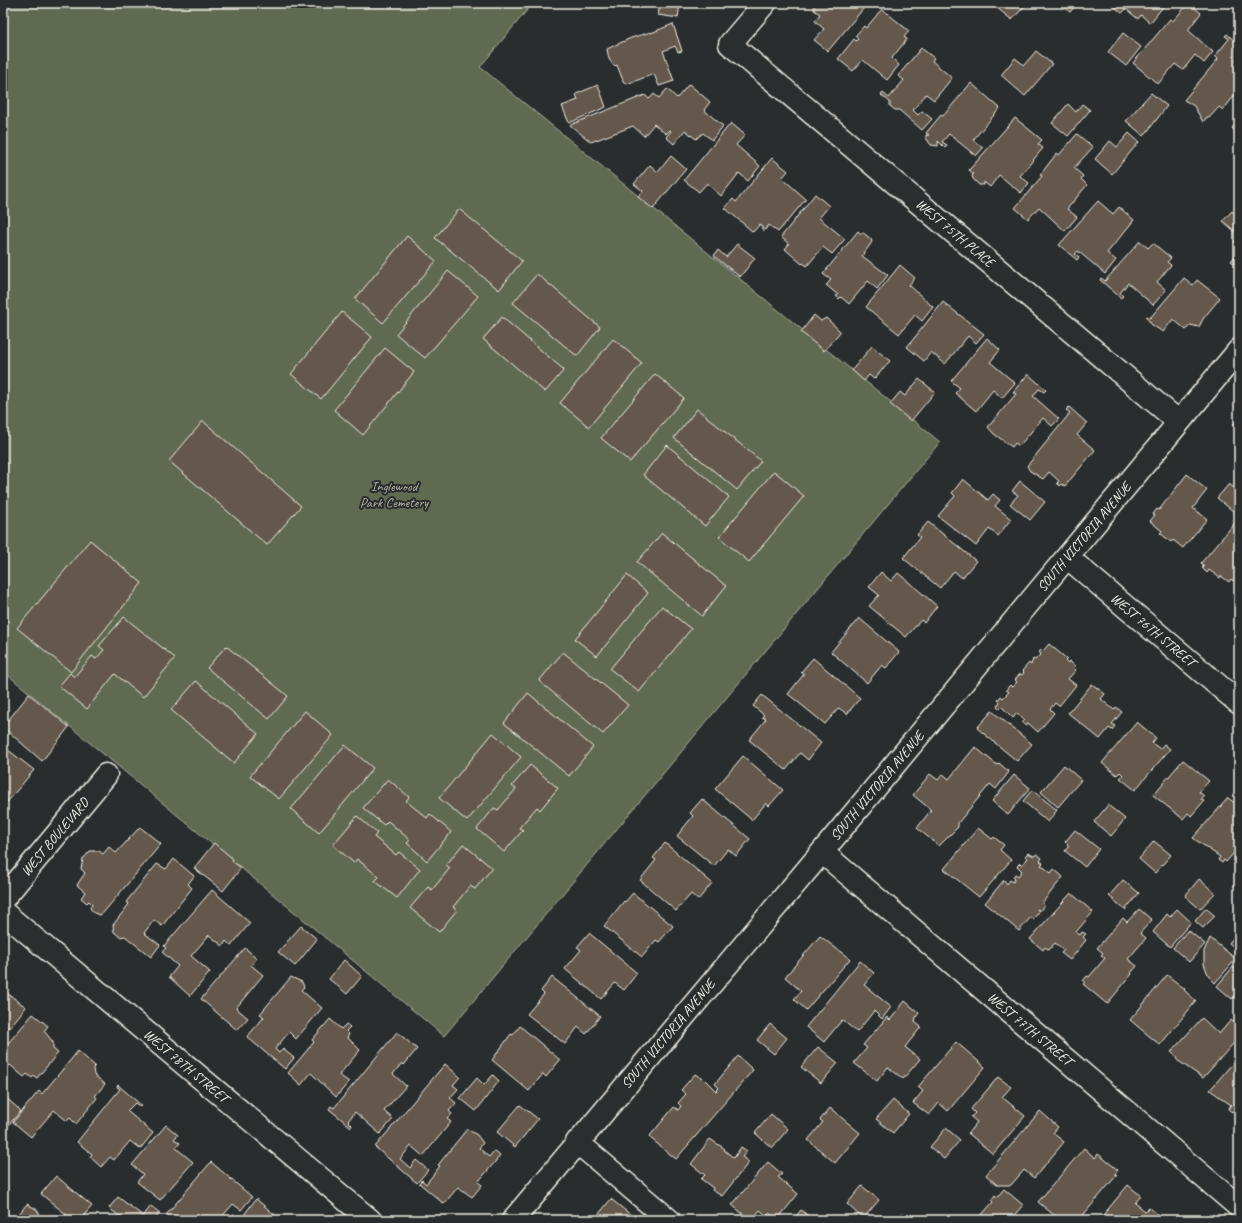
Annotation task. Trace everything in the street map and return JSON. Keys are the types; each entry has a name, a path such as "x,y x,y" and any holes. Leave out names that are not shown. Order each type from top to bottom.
{"street":[{"name":"WEST 75TH PLACE","path":"765,3 730,44 1179,422"},
{"name":"SOUTH VICTORIA AVENUE","path":"513,1220 822,852 1239,350"},
{"name":"WEST 76TH STREET","path":"1067,557 1239,702"},
{"name":"WEST BOULEVARD","path":"3,899 106,775"},
{"name":"WEST 77TH STREET","path":"822,852 1239,1206"},
{"name":"WEST 78TH STREET","path":"3,912 370,1220"},
{"path":"577,1142 669,1220"}],"green space":[{"name":"Inglewood Park Cemetery","path":"3,3 533,3 480,67 940,442 444,1036 3,671"}],"building":[{"path":"566,3 603,3 603,7"},
{"path":"652,3 680,3 678,18 658,15 660,4"},
{"path":"814,3 868,3 828,51 814,40 824,29 815,21 820,14 814,10"},
{"path":"1000,3 1027,3 1012,20 996,7"},
{"path":"1059,3 1078,3 1070,12"},
{"path":"1110,3 1166,3 1150,23 1141,15 1138,19 1126,9 1122,13"},
{"path":"1189,3 1201,13 1188,30 1213,52 1204,63 1195,55 1183,70 1175,64 1158,84 1133,63 1170,19 1173,21"},
{"path":"882,9 909,31 904,37 907,39 892,58 899,65 887,80 863,60 853,71 838,59 854,39 856,41 858,39 855,36 864,26 866,28"},
{"path":"673,24 682,51 678,52 675,46 663,51 674,81 659,86 654,74 627,84 626,82 624,83 617,65 614,66 609,59 607,49 631,38 651,33"},
{"path":"1123,33 1141,47 1126,66 1108,52"},
{"path":"1227,34 1239,45 1239,56 1236,60 1239,62 1239,90 1223,110 1219,107 1203,122 1194,106 1184,100 1218,59 1215,56 1229,39 1225,36"},
{"path":"921,48 934,58 932,61 952,78 934,100 926,94 913,110 918,115 922,111 932,119 922,130 899,110 895,110 890,106 890,102 881,95 883,93 889,98 904,80 898,76"},
{"path":"1036,51 1052,64 1025,96 1001,75 1015,58 1024,65"},
{"path":"971,83 1000,108 973,140 983,148 976,156 949,134 942,142 947,145 945,148 938,141 938,146 931,145 926,138 926,135 929,135 926,133 941,115 943,116"},
{"path":"689,84 710,102 704,110 723,126 712,140 703,133 696,139 685,130 674,144 666,137 671,131 670,130 666,134 654,124 644,136 633,126 591,142 570,125 645,95 649,99 654,94 659,98 667,89 677,98"},
{"path":"598,85 606,107 569,123 562,106 578,100 576,94"},
{"path":"1151,93 1167,106 1144,136 1126,121"},
{"path":"1068,104 1076,112 1082,104 1090,110 1068,136 1052,123"},
{"path":"1015,118 1042,140 1038,144 1043,148 1020,176 1029,183 1021,193 999,175 990,187 984,182 984,185 979,185 973,179 972,175 974,174 969,170"},
{"path":"1239,120 1239,136 1232,128"},
{"path":"731,123 745,135 736,145 760,166 748,181 739,173 721,196 707,183 699,192 684,180"},
{"path":"1129,133 1139,142 1112,174 1095,159 1110,141 1117,147"},
{"path":"1077,134 1093,147 1074,168 1083,176 1081,179 1087,185 1067,209 1077,217 1065,231 1039,207 1028,219 1015,208 1042,176 1040,175 1057,153 1059,155"},
{"path":"671,156 686,169 653,209 638,197 643,191 634,184 650,165 658,172"},
{"path":"772,158 788,171 782,178 806,199 778,232 769,225 764,231 760,224 753,232 725,208 733,199 736,202"},
{"path":"815,194 829,206 819,218 845,239 832,254 823,247 807,266 803,263 802,264 785,249 789,244 781,237"},
{"path":"1098,201 1113,214 1119,207 1134,220 1107,253 1116,260 1105,274 1078,251 1075,254 1079,257 1077,260 1059,245"},
{"path":"459,209 522,261 499,290 435,238"},
{"path":"1232,211 1239,218 1239,235 1223,221"},
{"path":"858,231 861,234 862,232 871,239 872,242 862,256 888,275 877,289 868,281 849,304 841,297 839,299 836,296 838,295 826,285 831,280 823,274"},
{"path":"407,236 436,261 383,323 355,299"},
{"path":"1239,236 1239,246 1234,242"},
{"path":"1140,241 1148,248 1153,243 1171,258 1167,262 1171,265 1157,282 1166,290 1153,305 1128,283 1120,293 1123,296 1121,298 1100,280 1101,278 1105,281"},
{"path":"737,244 755,258 740,277 714,256 718,250 726,257"},
{"path":"1239,251 1239,268 1231,261"},
{"path":"900,265 915,278 909,285 933,307 922,321 915,315 899,334 866,307"},
{"path":"448,271 478,296 425,358 396,334"},
{"path":"537,274 600,327 577,356 513,303"},
{"path":"1184,278 1193,285 1197,280 1220,298 1203,319 1199,327 1190,325 1186,330 1173,319 1163,332 1152,325 1146,317 1147,316 1150,318"},
{"path":"943,302 984,334 976,343 968,336 945,364 931,352 924,361 907,347"},
{"path":"342,312 372,337 321,399 291,374"},
{"path":"814,315 821,321 826,318 840,332 824,351 801,332"},
{"path":"502,317 564,370 545,392 483,339"},
{"path":"987,338 1000,350 990,362 1015,383 1002,398 993,390 976,411 955,393 960,388 951,381"},
{"path":"613,339 642,363 589,427 560,403"},
{"path":"872,346 890,361 874,379 869,375 864,381 852,370"},
{"path":"385,348 414,372 363,435 334,410"},
{"path":"655,374 684,398 630,462 601,438"},
{"path":"1028,374 1046,390 1044,392 1039,389 1033,396 1059,419 1052,426 1043,418 1019,446 1015,443 1012,447 994,434 988,427 1016,394 1013,392"},
{"path":"919,379 935,392 911,421 890,404 900,392 905,396"},
{"path":"1069,407 1087,423 1077,435 1095,450 1065,486 1062,484 1060,486 1057,483 1059,481 1049,472 1043,479 1030,471 1027,466 1070,413 1066,410"},
{"path":"697,409 761,461 737,490 674,438"},
{"path":"1239,418 1239,430 1233,425"},
{"path":"203,421 301,506 267,545 169,461"},
{"path":"667,445 729,497 705,526 643,475"},
{"path":"774,471 804,496 749,562 719,537"},
{"path":"1187,474 1207,490 1193,508 1207,519 1183,548 1173,540 1171,542 1160,533 1162,531 1150,521 1155,515 1153,514 1157,509 1159,510"},
{"path":"963,479 988,500 993,494 1000,500 995,506 1011,519 998,536 989,529 976,546 938,516 955,496 952,493"},
{"path":"1020,481 1045,502 1030,520 1010,504 1018,495 1012,491"},
{"path":"1229,484 1239,492 1239,504 1233,511 1217,498"},
{"path":"1239,518 1239,573 1233,581 1231,579 1229,582 1221,576 1220,578 1209,570 1207,573 1202,568 1204,566 1201,563"},
{"path":"928,522 976,561 962,578 954,571 940,588 903,558 920,537 917,535"},
{"path":"662,533 726,586 702,616 637,562"},
{"path":"90,540 142,583 71,672 17,628"},
{"path":"881,572 891,581 898,573 937,606 924,623 921,620 906,637 869,606 879,595 869,587"},
{"path":"627,575 648,593 597,656 575,639"},
{"path":"662,606 691,629 639,692 610,669"},
{"path":"124,617 175,658 143,697 115,674 87,709 59,686 70,673 74,677 92,656 96,659 104,650 99,646"},
{"path":"859,618 899,652 886,668 882,665 867,683 831,652"},
{"path":"1049,644 1067,659 1065,661 1067,663 1069,661 1075,666 1074,668 1076,670 1068,679 1076,685 1059,706 1055,703 1050,709 1054,713 1038,732 1028,723 1026,726 1022,723 1025,720 1017,713 1013,718 1002,707 1000,709 997,706 1000,702 998,700 1001,696 1003,698 1009,692 1006,690 1010,685 1012,687 1017,682 1015,680 1020,674 1022,675 1024,673 1022,671 1029,663 1031,665 1033,659 1035,660 1041,654 1039,652 1041,650 1043,651"},
{"path":"226,646 288,696 269,719 207,668"},
{"path":"563,652 628,705 603,734 539,681"},
{"path":"813,658 860,698 847,714 839,708 825,724 788,694 804,674 801,672"},
{"path":"196,681 258,734 234,763 171,710"},
{"path":"1092,684 1105,694 1101,699 1114,710 1116,707 1122,712 1112,724 1115,726 1112,730 1109,728 1100,739 1068,713"},
{"path":"528,693 593,747 569,776 504,723"},
{"path":"29,694 69,727 42,761 3,727"},
{"path":"762,695 821,743 808,760 800,753 786,770 749,740 766,719 762,717 764,715 753,706"},
{"path":"305,711 333,735 279,799 250,776"},
{"path":"992,711 1032,744 1017,761 977,728"},
{"path":"1137,722 1156,738 1152,743 1160,749 1164,744 1170,749 1135,790 1120,778 1123,775 1120,772 1117,775 1102,763"},
{"path":"493,733 521,757 467,821 439,798"},
{"path":"345,745 373,768 319,833 291,809"},
{"path":"3,746 34,770 3,807"},
{"path":"975,747 997,765 999,763 1009,772 996,789 990,784 958,823 958,827 939,846 917,828 931,810 913,795 930,774 938,780 943,774 949,779"},
{"path":"743,756 783,790 769,806 766,803 752,820 715,789"},
{"path":"1183,760 1209,781 1199,792 1204,796 1201,799 1204,801 1191,816 1188,813 1183,819 1153,795"},
{"path":"530,765 558,788 540,810 537,807 519,828 523,830 504,852 477,829 494,808 498,810 516,789 512,786"},
{"path":"1064,765 1081,780 1058,807 1041,792"},
{"path":"1014,775 1030,788 1008,815 992,801"},
{"path":"388,779 409,797 406,801 427,818 430,814 451,832 427,861 407,843 410,840 388,821 384,825 363,808"},
{"path":"1032,790 1057,810 1048,822 1023,801"},
{"path":"1228,798 1239,806 1239,847 1226,862 1224,860 1222,863 1218,860 1220,857 1193,838"},
{"path":"702,799 750,839 736,856 728,849 714,866 677,836 693,816 690,813"},
{"path":"1108,805 1125,819 1111,836 1094,822"},
{"path":"357,816 377,833 374,837 396,855 399,852 420,869 397,898 375,881 379,877 357,859 354,863 333,845"},
{"path":"140,827 161,844 103,913 100,915 94,913 90,908 92,904 89,901 87,903 81,898 85,892 77,885 85,873 81,869 83,859 90,851 99,851 103,854 109,847 116,853"},
{"path":"978,828 992,839 994,837 1004,845 1000,850 1011,860 979,897 944,869"},
{"path":"1075,830 1099,849 1085,867 1065,851 1069,846 1065,842"},
{"path":"1154,841 1171,855 1155,873 1139,859"},
{"path":"214,843 241,868 223,891 194,868"},
{"path":"665,843 712,883 698,900 691,894 676,911 640,880 656,860 653,858"},
{"path":"463,844 492,868 475,889 470,886 453,907 457,910 439,932 410,908 428,887 432,890 450,868 446,865"},
{"path":"1028,853 1034,856 1037,854 1042,858 1040,861 1043,863 1041,865 1051,873 1054,869 1063,877 1042,903 1044,905 1040,911 1037,909 1039,912 1033,919 1031,917 1019,931 985,903 1004,880 1007,884 1010,880 1013,882 1015,879 1013,877 1015,874 1018,876 1022,871 1017,866 1020,863 1022,865 1028,858 1025,856"},
{"path":"174,859 194,876 188,884 192,888 162,926 154,920 144,933 160,945 151,957 125,936 120,937 114,932 113,925 129,904 126,902 157,864 166,869"},
{"path":"1199,879 1215,893 1200,909 1185,896"},
{"path":"1123,880 1139,893 1125,910 1109,896"},
{"path":"1239,880 1239,889 1234,885"},
{"path":"212,890 250,923 231,946 226,941 223,946 209,935 191,956 210,972 190,996 169,977 178,966 162,952 166,948 164,946"},
{"path":"633,893 673,926 659,942 656,940 642,957 604,926 624,901 625,902"},
{"path":"1071,893 1093,912 1076,932 1080,935 1082,932 1086,934 1083,937 1086,940 1070,960 1061,953 1064,950 1055,943 1049,950 1045,947 1043,950 1030,939"},
{"path":"1206,908 1215,916 1203,928 1195,921"},
{"path":"1139,909 1152,920 1140,933 1146,938 1128,959 1137,966 1107,1004 1083,984 1085,982 1083,981 1087,976 1089,977 1105,958 1101,955 1103,953 1097,948 1123,918 1127,922"},
{"path":"1177,909 1191,922 1170,947 1153,932 1167,914 1170,917"},
{"path":"301,926 317,939 295,966 278,952"},
{"path":"1188,930 1205,944 1189,962 1173,948"},
{"path":"1239,931 1239,951 1229,943"},
{"path":"589,933 637,973 624,990 615,983 601,999 565,969 581,950 577,947"},
{"path":"820,936 850,959 806,1010 794,999 801,991 785,977"},
{"path":"1210,938 1236,959 1215,983 1209,977 1204,964 1204,951"},
{"path":"245,948 257,958 251,965 263,975 236,1008 248,1018 237,1030 201,999"},
{"path":"344,960 362,976 347,994 329,979"},
{"path":"860,961 874,973 864,985 891,1007 882,1019 874,1011 857,1032 842,1020 824,1042 806,1027"},
{"path":"1233,967 1239,971 1239,990 1232,999 1217,986"},
{"path":"1167,975 1185,989 1184,990 1196,1001 1160,1045 1130,1020"},
{"path":"291,977 302,982 304,987 301,990 322,1008 296,1039 289,1032 275,1049 279,1053 283,1049 294,1058 285,1069 247,1037 264,1017 260,1014"},
{"path":"552,977 600,1016 586,1034 578,1027 565,1044 527,1014 544,994 541,991"},
{"path":"3,990 26,1007 9,1028 7,1027 3,1032"},
{"path":"905,1001 919,1013 915,1022 921,1027 905,1047 920,1059 903,1079 888,1067 877,1081 854,1063 867,1048 863,1045 887,1017 890,1020"},
{"path":"33,1014 48,1026 44,1031 53,1042 53,1049 58,1053 37,1078 34,1076 32,1078 27,1074 24,1077 10,1065 6,1067 3,1064 3,1049"},
{"path":"1202,1018 1219,1034 1231,1020 1239,1027 1239,1037 1203,1078 1177,1060 1178,1058 1171,1052"},
{"path":"330,1019 341,1029 346,1024 350,1027 346,1031 349,1034 347,1037 360,1050 339,1075 349,1082 336,1097 311,1073 301,1085 288,1073 314,1042 312,1040"},
{"path":"770,1024 787,1038 774,1054 757,1040"},
{"path":"520,1026 560,1060 546,1077 543,1074 529,1091 492,1060 511,1034 513,1035"},
{"path":"397,1032 417,1049 404,1065 402,1063 393,1074 406,1086 384,1111 393,1119 380,1134 355,1112 348,1121 352,1125 351,1127 329,1109 331,1106 334,1108"},
{"path":"956,1042 985,1067 948,1111 939,1103 929,1115 913,1103 923,1091 918,1087"},
{"path":"818,1047 838,1063 821,1083 801,1067"},
{"path":"78,1051 95,1066 93,1068 94,1075 105,1084 95,1096 97,1098 76,1124 70,1118 67,1121 54,1110 31,1137 13,1122 39,1091 42,1094"},
{"path":"1239,1051 1239,1112 1235,1109 1232,1112 1228,1109 1231,1105 1210,1090 1237,1058 1235,1056"},
{"path":"738,1056 753,1070 676,1159 649,1137 674,1107 678,1110 681,1106 678,1103 686,1094 681,1090 695,1074 701,1078 702,1077 716,1091 719,1088 715,1084"},
{"path":"445,1064 460,1077 453,1085 458,1089 450,1098 456,1103 449,1111 452,1114 447,1119 451,1122 423,1156 411,1146 400,1159 410,1168 416,1160 428,1170 417,1183 375,1147"},
{"path":"493,1075 499,1081 476,1111 460,1098 477,1078 484,1085"},
{"path":"998,1077 1011,1087 1002,1097 1025,1116 993,1154 968,1133 977,1122 971,1117 975,1113 971,1109"},
{"path":"118,1085 141,1105 140,1107 135,1103 127,1111 153,1133 140,1149 130,1141 114,1160 110,1157 101,1167 90,1157 92,1154 77,1142 120,1089 117,1087"},
{"path":"4,1096 21,1111 5,1129 3,1128"},
{"path":"893,1100 909,1114 893,1133 876,1119"},
{"path":"520,1105 538,1119 515,1147 497,1132"},
{"path":"830,1108 860,1133 835,1163 808,1140 823,1122 820,1120"},
{"path":"1040,1111 1058,1127 1053,1133 1064,1142 1034,1178 1024,1170 1011,1185 997,1185 986,1175"},
{"path":"771,1114 788,1129 772,1148 755,1133"},
{"path":"166,1125 178,1135 174,1139 180,1143 176,1148 193,1162 160,1200 137,1182 143,1174 132,1165"},
{"path":"946,1128 960,1140 944,1159 930,1147"},
{"path":"467,1129 477,1135 483,1143 479,1148 489,1157 494,1151 500,1156 478,1182 482,1185 472,1197 458,1187 444,1204 419,1183 422,1180 426,1184 440,1166 438,1165"},
{"path":"710,1139 725,1149 724,1150 734,1158 741,1147 747,1151 742,1157 749,1162 722,1196 712,1190 713,1188 701,1179 705,1175 691,1164"},
{"path":"1084,1148 1095,1158 1098,1154 1118,1170 1115,1174 1117,1175 1079,1220 1060,1220 1038,1202"},
{"path":"211,1162 252,1197 241,1210 233,1204 219,1220 171,1220 166,1215"},
{"path":"768,1162 782,1174 778,1177 798,1194 777,1220 769,1213 767,1216 760,1210 752,1220 750,1220 732,1205"},
{"path":"56,1176 92,1206 80,1220 73,1220 41,1194"},
{"path":"1128,1185 1141,1196 1135,1203 1145,1211 1149,1207 1158,1215 1154,1220 1099,1220"},
{"path":"862,1186 879,1200 863,1219 847,1204"},
{"path":"1004,1189 1023,1205 1010,1220 981,1220 979,1218 993,1202 991,1200 995,1195 997,1197"},
{"path":"3,1194 7,1200 3,1206"},
{"path":"118,1197 143,1216 151,1206 160,1213 154,1220 124,1220 109,1208"},
{"path":"256,1199 275,1215 273,1218 269,1215 265,1220 240,1220"},
{"path":"611,1199 637,1220 594,1220"},
{"path":"27,1204 36,1209 41,1216 38,1220 14,1220"},
{"path":"801,1210 811,1218 815,1220 793,1220"},
{"path":"902,1213 911,1220 896,1220"}]}
